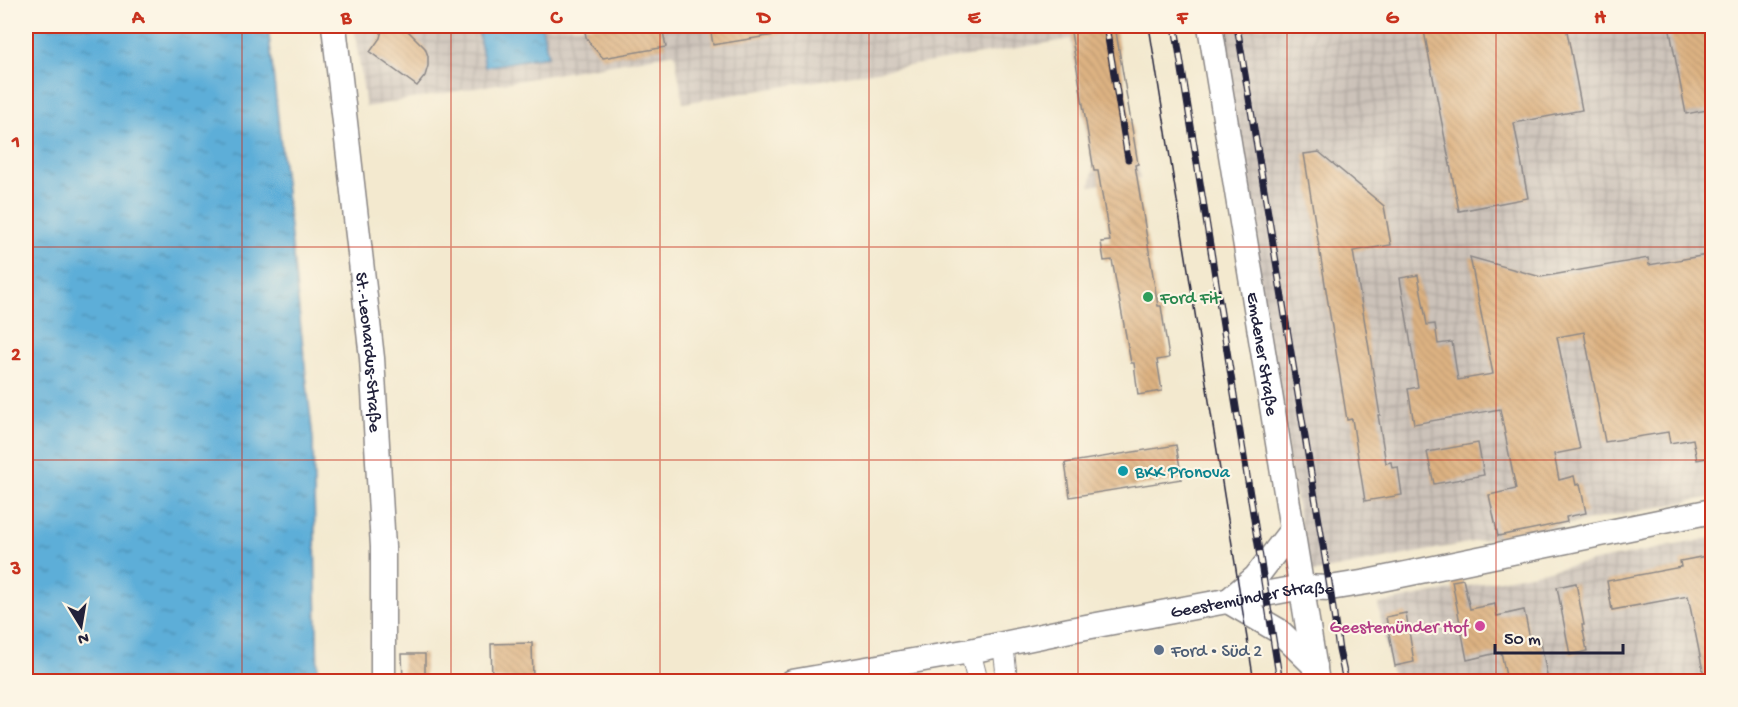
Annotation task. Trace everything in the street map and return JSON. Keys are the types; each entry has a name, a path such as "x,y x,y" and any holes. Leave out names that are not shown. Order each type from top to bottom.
{"street":[{"name":"St.-Leonardus-Straße","path":"334,26 372,358 383,547 383,681"},
{"name":"Emdener Straße","path":"1210,26 1316,674"},
{"name":"Geestemünder Straße","path":"792,681 970,651 1302,587 1330,588 1367,582 1713,511"},
{"path":"1292,530 1256,577 1228,601 1279,631 1316,674"},
{"path":"1003,681 1006,670 1004,644"},
{"path":"970,651 978,681"}],"shaded area":[{"path":"354,26 1115,26 1140,178 1090,186 1093,171 1071,39 683,103 675,53 366,107"},
{"path":"1212,26 1712,26 1712,497 1309,573"},
{"path":"1712,538 1712,681 1393,681 1378,604"}],"water":[{"path":"26,26 268,26 313,439 318,681 26,681"},
{"path":"477,26 542,26 548,56 485,67"}],"building":[{"path":"383,26 403,26 425,48 428,66 425,76 417,86 370,52 380,38"},
{"path":"584,26 662,26 666,47 603,58 586,37"},
{"path":"710,26 786,26 787,33 713,45"},
{"path":"1070,26 1115,26 1138,164 1135,165 1158,306 1161,306 1169,358 1157,360 1162,391 1138,395 1134,363 1131,363 1112,260 1104,261 1101,242 1110,241 1098,171 1094,171"},
{"path":"1423,26 1566,26 1582,110 1514,123 1528,198 1459,211"},
{"path":"1669,26 1713,26 1713,109 1686,114"},
{"path":"1319,152 1384,206 1391,245 1353,251 1386,463 1391,462 1392,468 1398,467 1402,495 1365,501 1352,419 1347,420 1304,154"},
{"path":"1713,254 1713,457 1697,460 1693,439 1670,443 1668,432 1605,442 1584,332 1557,337 1580,449 1554,454 1559,480 1574,476 1576,485 1580,484 1586,513 1566,517 1567,522 1498,536 1489,495 1516,489 1500,409 1414,424 1408,389 1418,387 1400,278 1418,275 1427,325 1435,324 1438,344 1452,342 1458,380 1493,374 1470,257 1541,277 1648,258 1649,265"},
{"path":"1478,443 1484,475 1434,484 1427,452"},
{"name":"BKK Pronova","path":"1176,445 1182,479 1070,497 1065,463"},
{"path":"1706,556 1713,592 1713,681 1705,681 1688,596 1612,610 1607,581 1681,567 1680,561"},
{"path":"1463,579 1470,609 1495,604 1497,616 1524,610 1530,639 1540,637 1548,681 1507,681 1501,652 1467,660 1452,581"},
{"path":"1576,583 1587,651 1570,655 1557,587"},
{"path":"1406,613 1414,662 1395,666 1386,617"},
{"path":"532,643 533,679 492,679 491,644"},
{"path":"402,654 425,654 425,681 403,681"}],"tram line":[{"path":"1149,26 1254,682"}],"railway":[{"path":"1106,26 1128,159"},
{"path":"1175,26 1280,682"},
{"path":"1237,26 1346,682"}],"place":[{"name":"Ford Fit","path":"1148,297"},
{"name":"BKK Pronova","path":"1123,471"},
{"name":"Geestemünder Hof","path":"1480,626"},
{"name":"Ford • Süd 2","path":"1159,650"}]}
